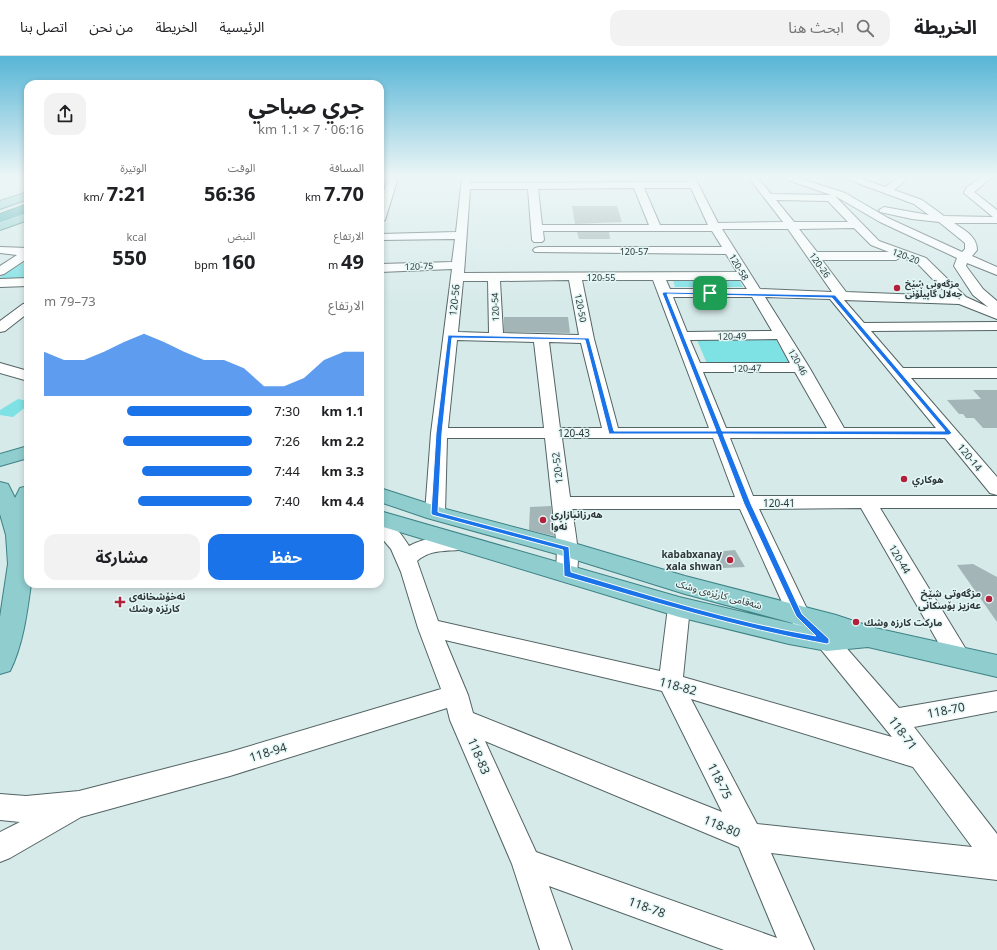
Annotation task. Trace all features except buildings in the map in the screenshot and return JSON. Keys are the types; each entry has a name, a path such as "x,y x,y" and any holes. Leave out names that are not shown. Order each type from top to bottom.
{"main road":[{"path":"0,226 17,220"},
{"path":"0,444 24,444"},
{"path":"0,460 24,453"},
{"path":"0,472 24,467"},
{"path":"0,490 19,536"},
{"name":"شەقامی کارێزەی وشک","path":"384,496 435,513 567,549 799,616 836,625 874,638 997,666"},
{"path":"0,663 14,611 20,577 19,536 24,504"},
{"name":"شەقامی کارێزەی وشک","path":"384,519 679,607 789,634 827,641 874,638"}],"street":[{"name":"120-56","path":"435,513 439,433 461,220"},
{"path":"536,220 542,277"},
{"path":"653,220 656,228"},
{"name":"120-58","path":"711,220 755,293"},
{"name":"120-26","path":"787,220 813,256 838,296"},
{"name":"120-20","path":"853,220 879,245 922,261 962,300 997,315"},
{"path":"884,220 997,271"},
{"path":"940,220 997,220"},
{"path":"944,220 971,243 972,250 964,257 960,266 978,292 997,307"},
{"path":"537,228 858,225"},
{"path":"384,237 460,234"},
{"path":"0,250 24,253"},
{"name":"120-57","path":"539,250 729,251"},
{"path":"0,271 24,256"},
{"path":"813,256 910,256"},
{"name":"120-75","path":"384,268 457,271"},
{"name":"120-55","path":"457,271 494,277 745,276"},
{"path":"658,276 748,504 799,616"},
{"name":"120-54","path":"494,277 496,337"},
{"name":"120-50","path":"575,277 587,339 611,432"},
{"path":"0,283 24,282"},
{"path":"664,293 755,293 962,300"},
{"name":"120-46","path":"755,293 782,335 838,433"},
{"name":"120-14","path":"838,296 861,327 997,489"},
{"path":"0,328 24,311"},
{"path":"861,327 997,326"},
{"name":"120-49","path":"682,336 782,335"},
{"path":"450,336 587,339"},
{"name":"120-52","path":"541,338 562,503 567,549 567,574"},
{"name":"120-47","path":"694,368 800,367"},
{"path":"0,368 24,375"},
{"path":"899,373 997,372"},
{"name":"120-43","path":"439,433 949,433"},
{"name":"120-41","path":"562,503 748,504 997,502"},
{"name":"120-44","path":"866,503 958,656"},
{"name":"118-83","path":"384,529 396,542 406,560 429,628 460,707 526,864 556,950"},
{"path":"406,560 415,551 428,545 462,543"},
{"path":"670,683 679,607"},
{"name":"118-71","path":"799,616 827,641 894,720 997,858"},
{"name":"118-82","path":"429,628 670,683 923,758"},
{"name":"118-75","path":"670,683 749,837 798,950"},
{"name":"118-70","path":"894,720 997,701"},
{"name":"118-94","path":"79,804 230,764 460,707"},
{"name":"118-80","path":"460,707 749,837 997,865"},
{"path":"0,806 26,809 79,804"},
{"path":"0,848 17,837 79,804"},
{"name":"118-78","path":"526,864 768,950"}],"shaded area":[{"path":"24,262 24,279 0,280 0,277"},
{"path":"673,280 739,280 743,287 675,287"},
{"path":"697,340 776,340 791,366 708,366"},
{"path":"18,399 24,400 24,408 13,417 0,415 0,410"}],"place":[{"name":"مزگەوتی شێخ جەلال گاپیڵۆنی","path":"897,288"},
{"name":"هوكاري","path":"904,479"},
{"name":"هەرزانبازاڕی نەوا","path":"543,520"},
{"name":"kababxanay xala shwan","path":"730,560"},
{"name":"مزگەوتی شێخ عەزیز بۆسکانی","path":"989,599"},
{"name":"نەخۆشخانەی کارێزە وشك","path":"120,602"},
{"name":"ماركت كارزه وشك","path":"856,622"}],"route":[{"path":"710,293 664,293 720,433 611,432 587,339 450,336 439,433 435,513 567,549 567,574 679,607 789,634 827,641 799,616 748,504 720,433 949,433 834,296 710,293"}]}
